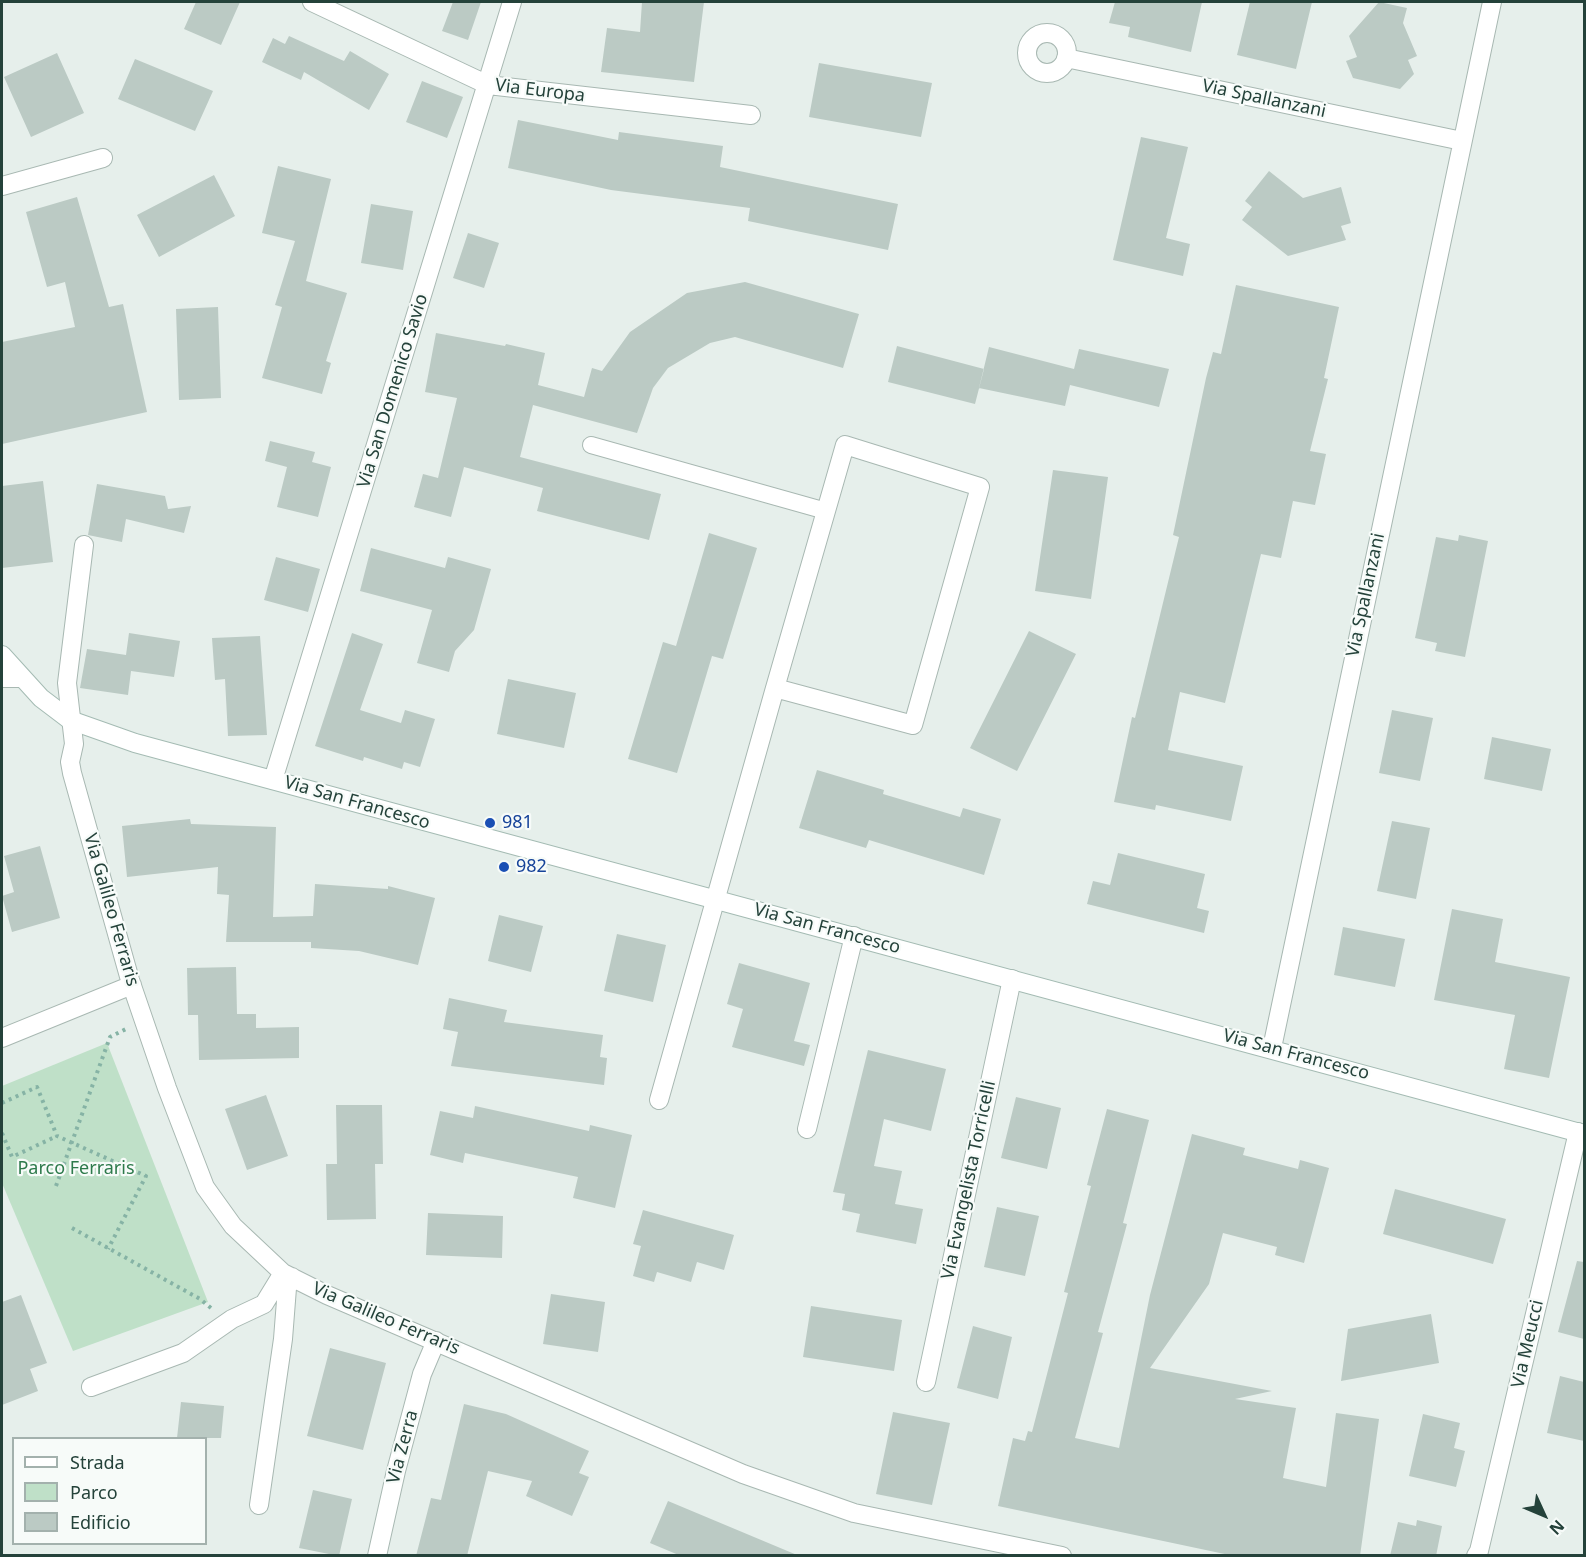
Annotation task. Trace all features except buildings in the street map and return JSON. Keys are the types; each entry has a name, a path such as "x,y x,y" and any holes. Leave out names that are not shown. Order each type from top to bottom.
{"street":[{"name":"Via Europa","path":"312,2 488,86 751,115"},
{"name":"Via San Domenico Savio","path":"273,780 512,2"},
{"name":"Via Spallanzani","path":"1272,1048 1492,2"},
{"name":"Via Spallanzani","path":"1066,58 1462,141"},
{"path":"2,186 103,158"},
{"path":"659,1100 717,900 775,688 845,445 980,487 914,726 775,688"},
{"name":"Via Galileo Ferraris","path":"84,544 67,683 74,744 70,762 72,773 144,1020 205,1187 233,1226 288,1275 327,1295 743,1474 855,1513 1062,1556"},
{"path":"2,655 20,678 70,720"},
{"path":"2,678 20,678"},
{"name":"Via San Francesco","path":"70,720 135,743 1581,1133"},
{"path":"807,1129 854,936"},
{"name":"Via Evangelista Torricelli","path":"926,1382 1012,979"},
{"path":"2,1038 132,985"},
{"name":"Via Meucci","path":"1476,1556 1581,1133"},
{"path":"91,1387 183,1353 224,1325 264,1304 288,1275"},
{"path":"259,1505 283,1340 288,1275"},
{"name":"Via Zerra","path":"377,1556 417,1395 436,1341"}],"lane":[{"path":"591,445 826,511"}],"path":[{"path":"56,1186 110,1037 144,1020"},
{"path":"2,1103 37,1087 57,1136 146,1176 108,1249"},
{"path":"2,1133 12,1157 57,1136"},
{"path":"72,1228 200,1299 218,1315 224,1325"}],"green space":[{"name":"Parco Ferraris","path":"107,1043 208,1302 73,1351 2,1183 2,1086"}],"place":[{"name":"981","path":"490,823"},
{"name":"982","path":"504,867"}]}
